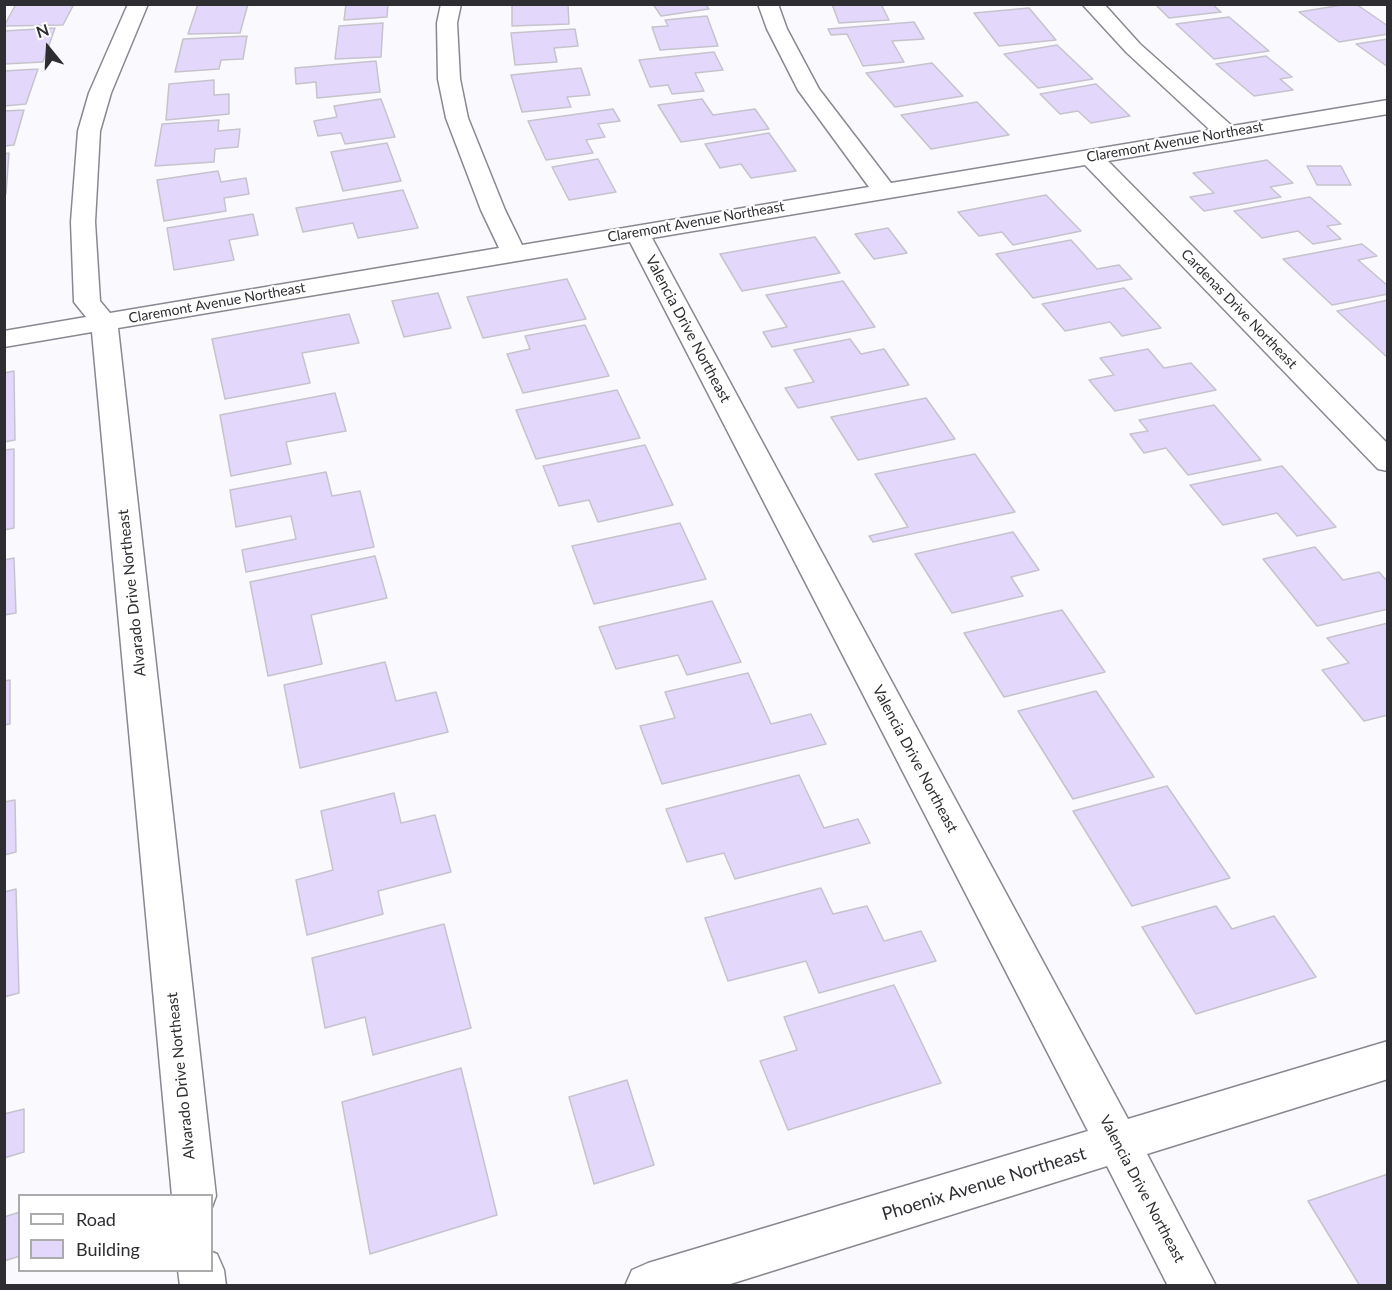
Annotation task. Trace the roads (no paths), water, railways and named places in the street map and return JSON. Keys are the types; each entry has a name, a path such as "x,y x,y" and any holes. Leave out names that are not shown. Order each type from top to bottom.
{"street":[{"path":"104,322 87,302 83,222 88,131 100,93 138,4"},
{"path":"450,4 447,23 449,79 457,118 493,210 514,253"},
{"path":"768,4 777,29 809,90 884,190"},
{"path":"1092,4 1133,48 1226,133"},
{"name":"Claremont Avenue Northeast","path":"4,339 1388,106"},
{"name":"Cardenas Drive Northeast","path":"1091,157 1388,462"},
{"name":"Valencia Drive Northeast","path":"637,232 1194,1286"},
{"name":"Alvarado Drive Northeast","path":"104,322 194,1194"},
{"name":"Phoenix Avenue Northeast","path":"648,1286 1388,1060"}]}
